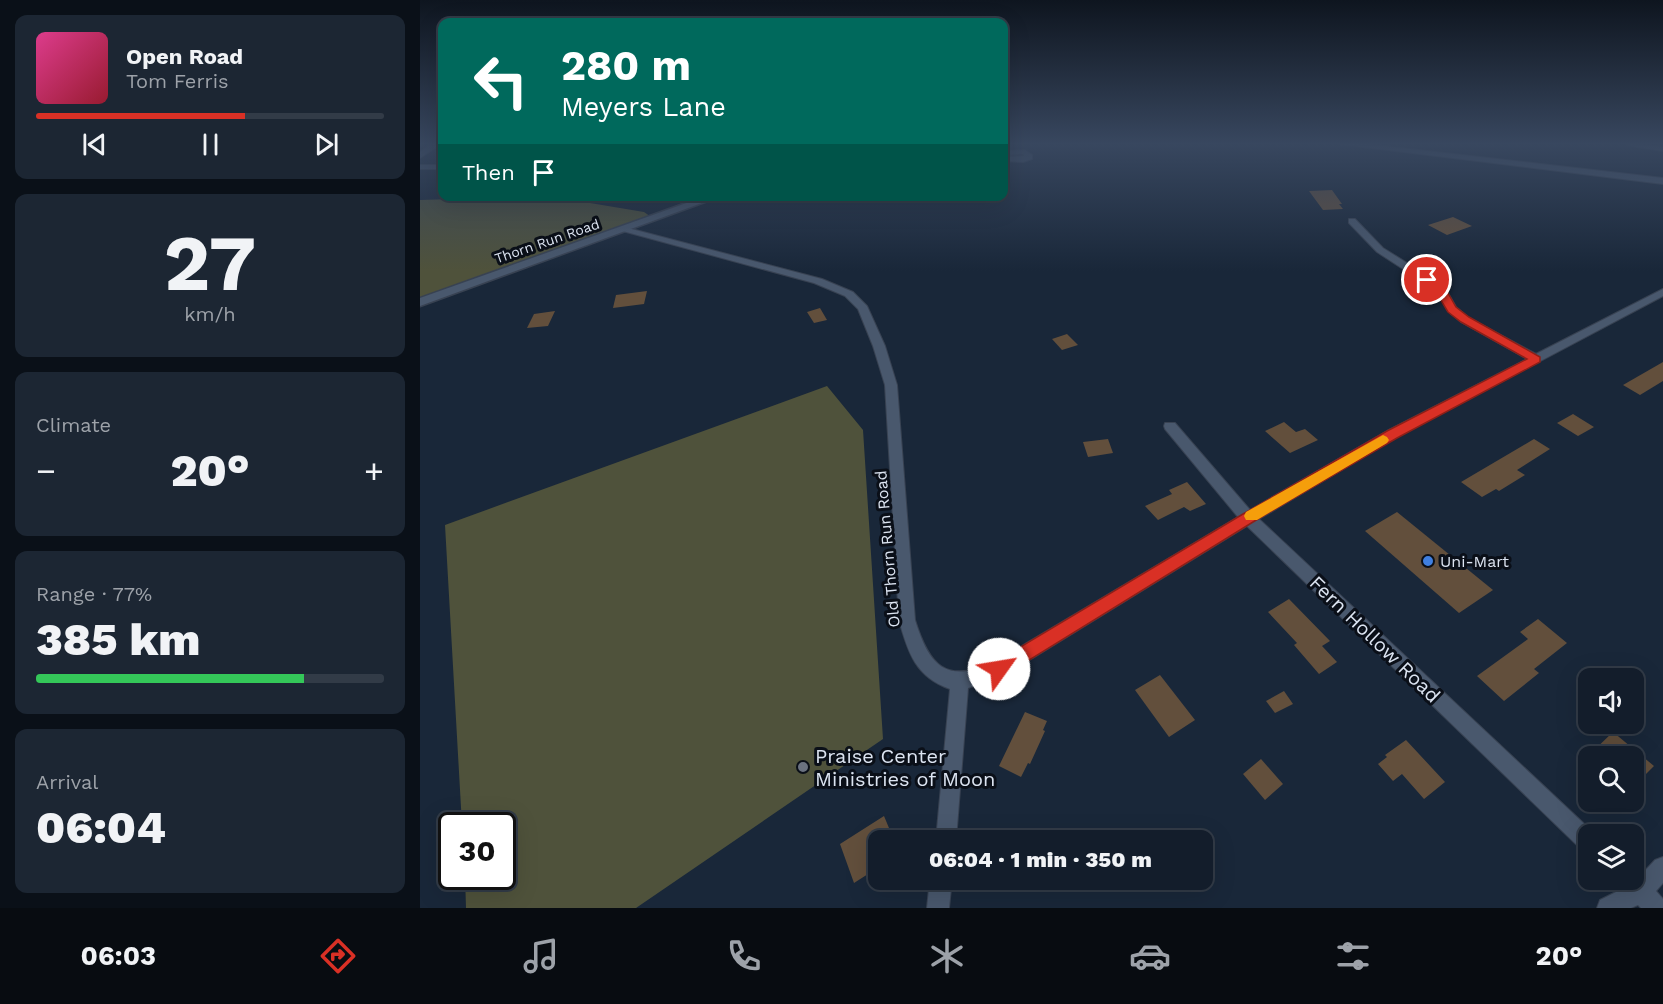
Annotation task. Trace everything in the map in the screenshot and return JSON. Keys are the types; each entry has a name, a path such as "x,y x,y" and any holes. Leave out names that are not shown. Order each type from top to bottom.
{"street":[{"name":"Thorn Run Road","path":"420,302 703,201"},
{"path":"1352,220 1380,249 1444,295 1458,315 1536,359"},
{"name":"Old Thorn Run Road","path":"624,230 818,281 849,294 858,302 879,346 891,385 905,600 910,633 927,668 941,679 960,682"},
{"path":"947,830 960,682 982,678 999,669 1248,518 1392,434 1663,292"},
{"name":"Fern Hollow Road","path":"1170,426 1248,518 1578,832"},
{"path":"1644,879 1663,868"},
{"path":"938,908 940,890"},
{"path":"1608,908 1628,890"},
{"path":"1639,890 1658,908"}],"green space":[{"path":"420,200 578,201 644,212 654,219 420,302"},
{"path":"827,386 863,430 883,739 636,908 466,908 465,890 516,890 516,812 461,812 445,525"}],"building":[{"path":"1332,190 1343,209 1323,210 1309,191"},
{"path":"1453,217 1472,226 1447,235 1428,225"},
{"path":"647,291 644,304 613,308 616,295"},
{"path":"820,308 827,320 814,323 807,312"},
{"path":"555,311 548,326 527,328 534,314"},
{"path":"1067,334 1078,345 1062,350 1052,339"},
{"path":"1663,362 1663,381 1640,395 1623,385"},
{"path":"1573,414 1594,427 1578,436 1557,423"},
{"path":"1284,422 1296,432 1305,429 1318,440 1290,453 1265,431"},
{"path":"1108,439 1113,453 1088,457 1083,442"},
{"path":"1534,439 1550,449 1517,470 1525,475 1499,491 1496,489 1482,497 1461,482"},
{"path":"1187,482 1206,504 1190,511 1184,507 1158,520 1145,506 1172,494 1169,490"},
{"name":"Uni-Mart","path":"1397,512 1493,590 1459,613 1365,531"},
{"path":"1289,599 1330,641 1322,646 1337,662 1319,674 1294,645 1297,643 1268,612"},
{"path":"1538,619 1567,643 1534,669 1539,673 1504,701 1477,676 1528,639 1520,632"},
{"path":"1160,675 1195,720 1169,737 1135,690"},
{"path":"1284,691 1293,704 1275,713 1266,701"},
{"path":"1025,712 1047,721 1043,730 1045,731 1030,764 1028,763 1021,777 999,766"},
{"path":"1611,734 1615,734 1630,746 1598,746"},
{"path":"1406,740 1445,782 1424,799 1402,774 1393,781 1378,764 1387,757 1385,755"},
{"path":"1644,758 1654,766 1644,776"},
{"path":"1261,759 1283,784 1265,800 1243,774"},
{"path":"884,816 890,830 868,830 868,874 854,883 840,844"}],"slow traffic":[{"path":"1251,516 1383,440"}],"place":[{"name":"Uni-Mart","path":"1428,561"},
{"name":"Praise Center Ministries of Moon","path":"803,767"}],"route":[{"path":"999,669 1248,518 1392,434 1536,359 1465,320 1452,309 1444,295 1427,280"}]}
